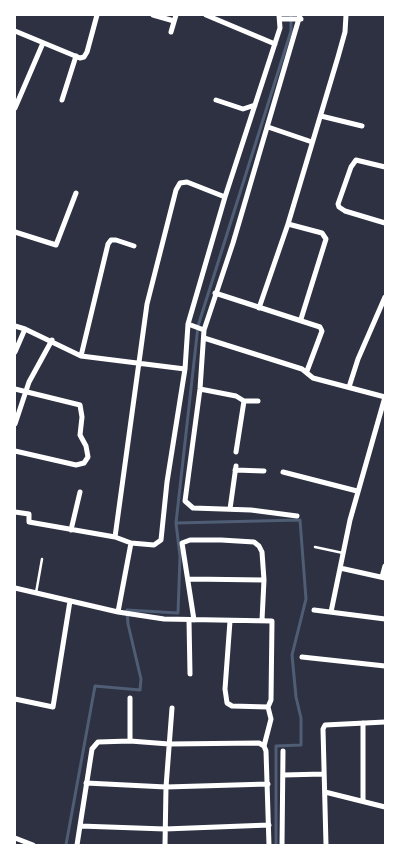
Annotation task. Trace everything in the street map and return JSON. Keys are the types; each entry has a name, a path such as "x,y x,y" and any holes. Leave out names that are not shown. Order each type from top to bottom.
{"street":[{"path":"15,31 76,56 84,57 96,15"},
{"path":"153,15 175,18 172,32"},
{"path":"206,15 275,44"},
{"path":"258,308 288,224 345,32 346,15"},
{"path":"15,512 29,514 29,522 131,542 154,545 160,540 185,369 189,324 225,197 275,44 281,18 299,18 268,127 203,330 200,389 185,501 193,508 230,509 297,516"},
{"path":"15,108 43,43"},
{"path":"62,100 76,56"},
{"path":"216,100 243,108 255,105"},
{"path":"320,116 362,126"},
{"path":"268,127 312,142"},
{"path":"385,167 356,160 351,167 338,204 345,211 385,223"},
{"path":"115,538 141,364 147,304 178,185 187,182 225,197"},
{"path":"15,232 56,245 76,193"},
{"path":"288,224 322,233 326,239 301,319"},
{"path":"80,356 108,244 111,240 116,240 134,246"},
{"path":"215,293 258,308 301,319 320,327 322,331 307,371"},
{"path":"349,387 358,359 385,298"},
{"path":"189,324 203,330"},
{"path":"15,326 52,340 80,356 185,369"},
{"path":"15,352 25,329"},
{"path":"204,338 307,371 313,378 385,397 357,490 331,612"},
{"path":"15,424 25,392 52,340"},
{"path":"15,389 80,405 82,417 80,435 86,446 88,457 84,463 76,465 15,451"},
{"path":"200,389 236,396 244,401 258,401"},
{"path":"236,452 244,401"},
{"path":"230,509 236,468 264,471"},
{"path":"283,472 357,490"},
{"path":"71,530 80,492"},
{"path":"190,674 192,620 189,579 182,548 183,541 221,540 254,542 259,546 262,552 264,580 262,620"},
{"path":"120,612 131,542"},
{"path":"340,568 384,578 385,566"},
{"path":"189,579 264,580"},
{"path":"15,588 120,612 164,619 272,621 271,700 268,707 271,719 262,744 266,751 269,845"},
{"path":"15,699 53,707 70,601"},
{"path":"314,610 385,619"},
{"path":"230,621 226,689 227,703 232,706 268,707"},
{"path":"302,657 385,666"},
{"path":"130,698 130,741"},
{"path":"165,845 166,787 172,708"},
{"path":"326,845 323,729 325,725 385,722"},
{"path":"363,723 363,800"},
{"path":"77,845 86,784 95,746 98,742 262,744"},
{"path":"282,845 283,751"},
{"path":"283,775 324,774"},
{"path":"86,784 166,787 268,784"},
{"path":"325,792 385,807"},
{"path":"80,826 165,829 269,826"},
{"path":"15,838 33,845"}],"lane":[{"path":"315,547 343,552"},
{"path":"36,593 42,559"}],"waterway":[{"path":"66,845 95,686 140,690 141,679 128,624 127,610 178,613 180,556 176,523 198,326 291,31 291,15"},
{"path":"176,523 300,520 306,599 292,655 296,697 301,718 301,745 276,746 276,845"}]}
